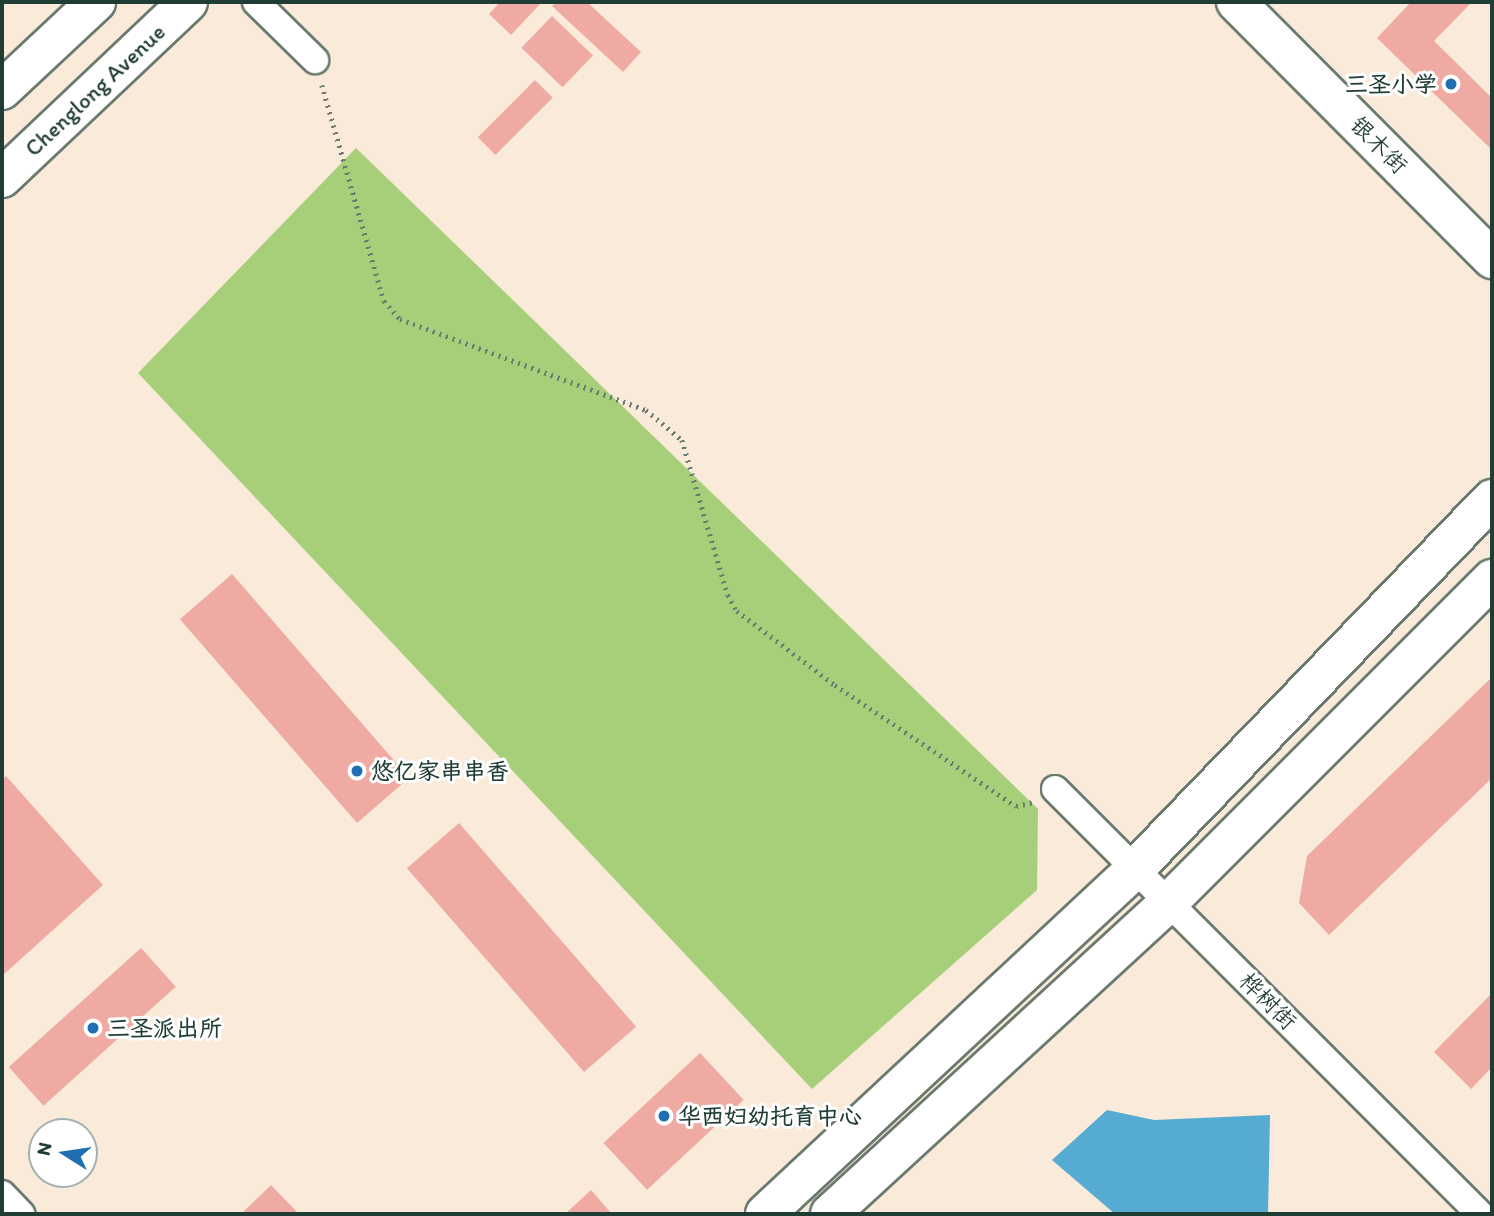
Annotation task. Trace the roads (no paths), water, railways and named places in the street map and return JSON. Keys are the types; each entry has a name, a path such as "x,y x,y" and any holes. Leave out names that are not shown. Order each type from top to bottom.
{"main road":[{"path":"2,90 96,2"},
{"name":"Chenglong Avenue","path":"2,178 188,2"},
{"name":"银木街","path":"1236,2 1492,259"},
{"path":"765,1214 1133,871 1492,499"},
{"path":"830,1214 1169,902 1492,579"}],"street":[{"path":"256,2 315,60"},
{"name":"桦树街","path":"1059,793 1133,871 1169,902 1480,1214"},
{"path":"2,1194 21,1214"}],"water":[{"path":"1107,1110 1154,1120 1270,1115 1268,1214 1115,1214 1052,1160"}],"place":[{"name":"三圣小学","path":"1451,84"},
{"name":"悠亿家串串香","path":"357,771"},
{"name":"三圣派出所","path":"93,1028"},
{"name":"华西妇幼托育中心","path":"664,1116"}]}
